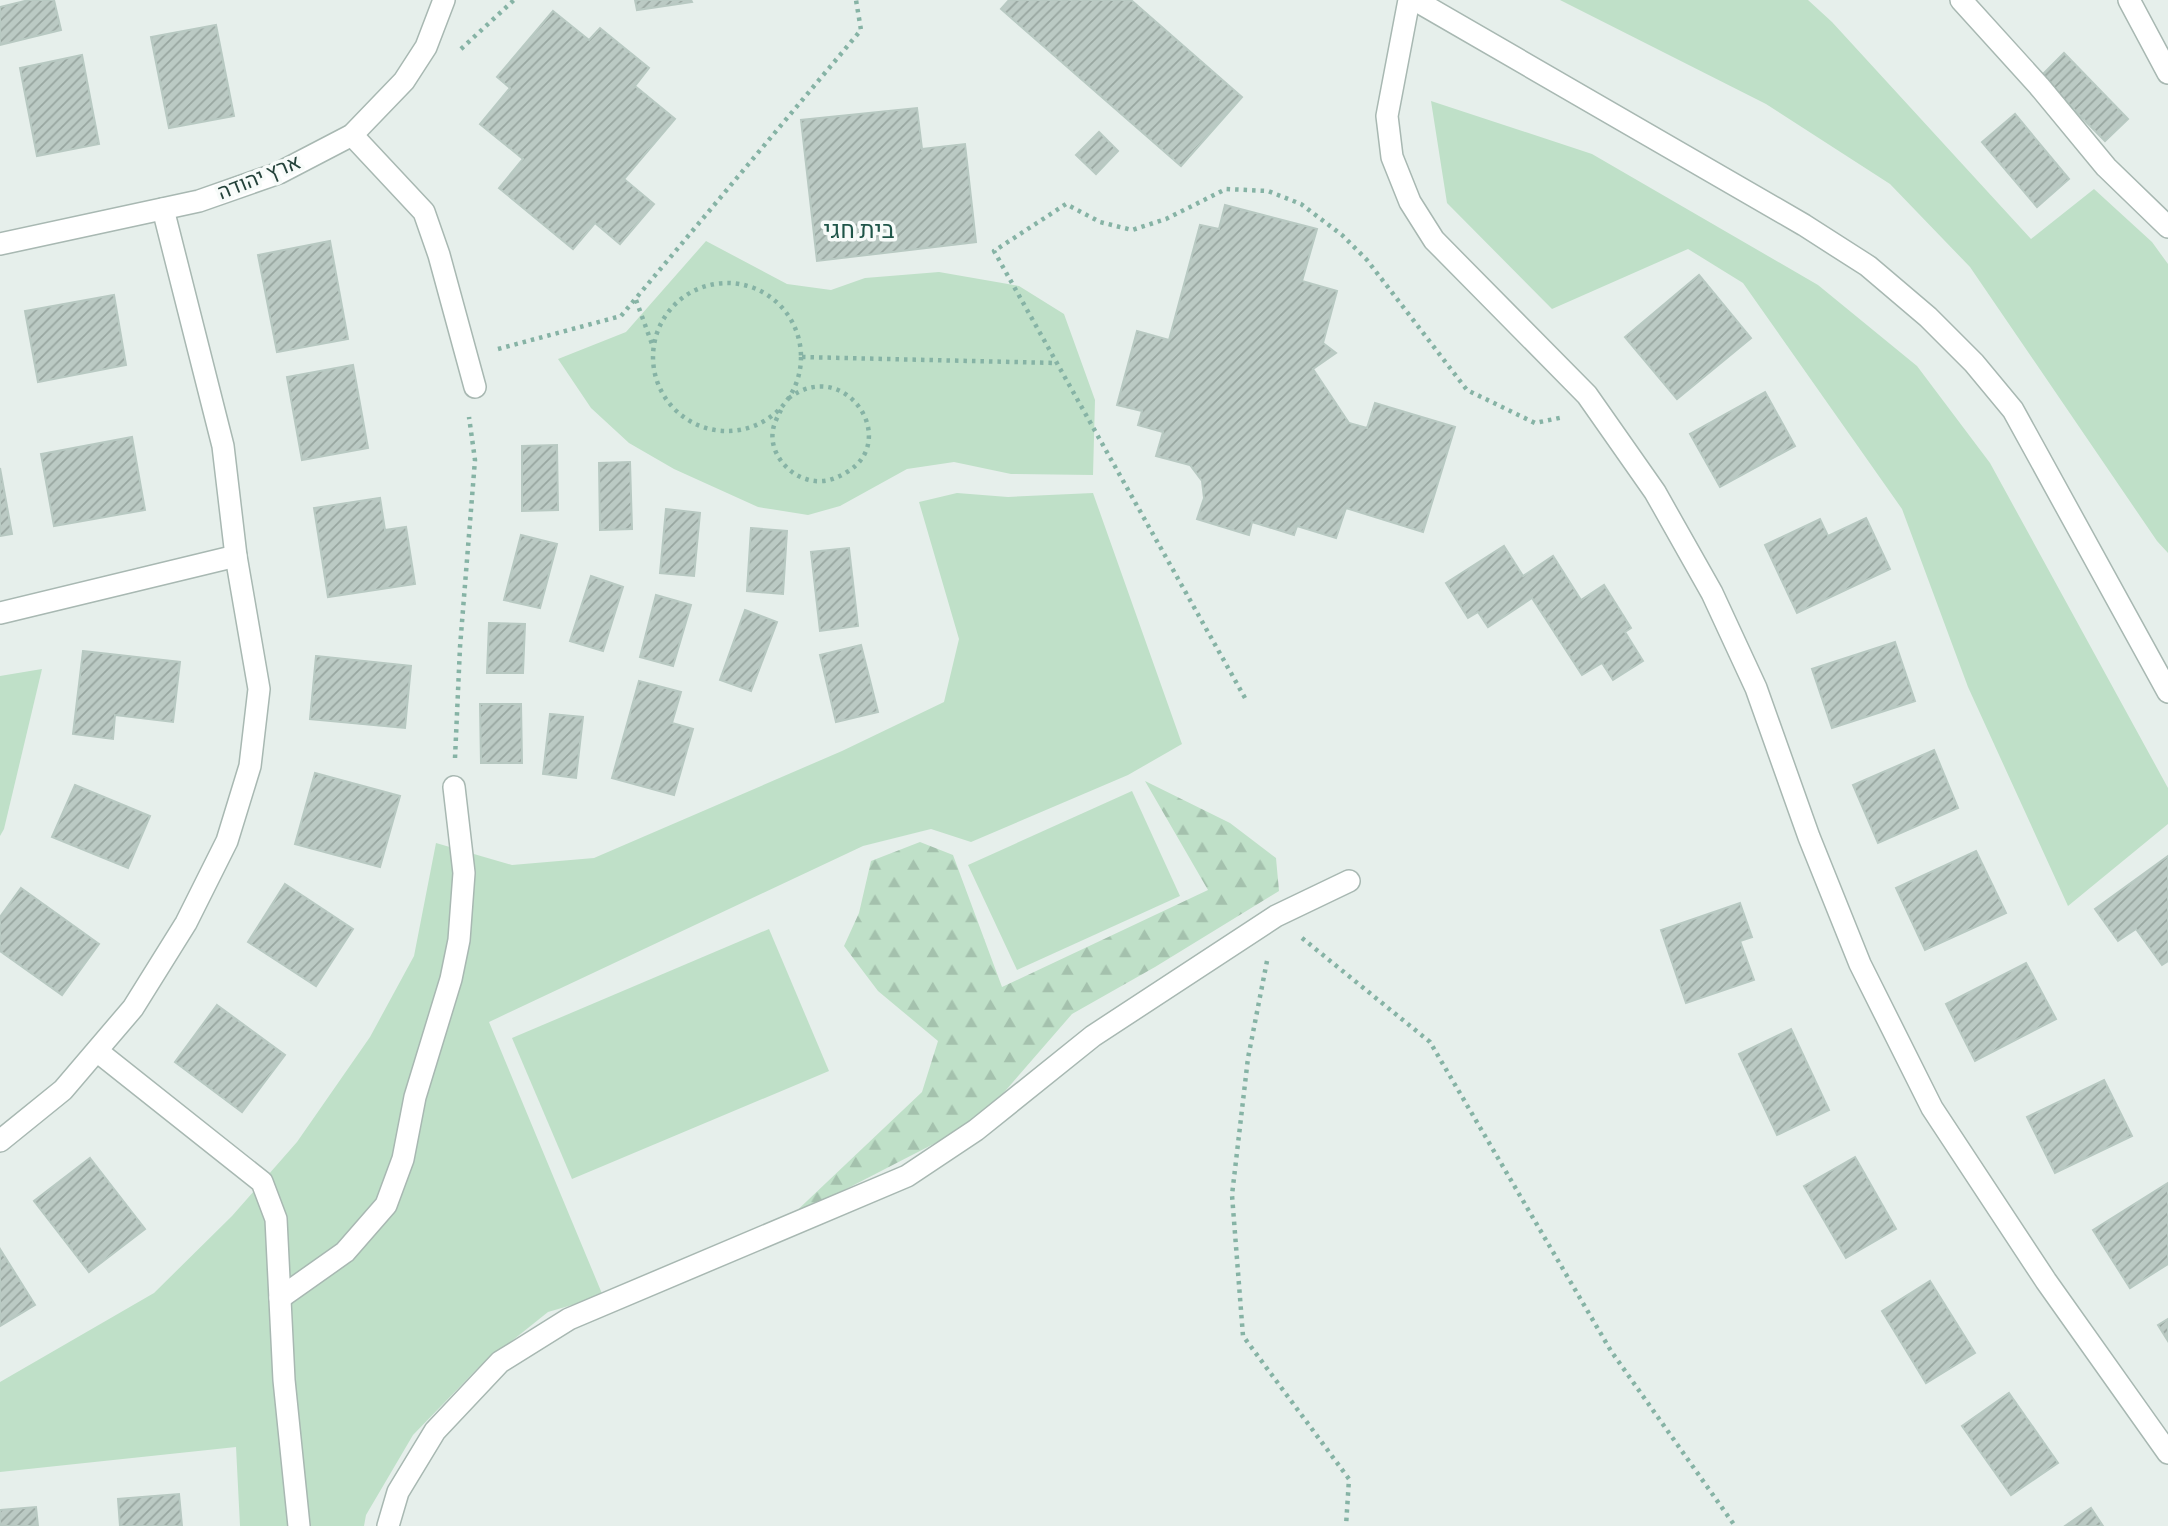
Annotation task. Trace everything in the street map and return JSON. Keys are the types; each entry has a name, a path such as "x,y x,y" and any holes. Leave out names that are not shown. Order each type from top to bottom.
{"street":[{"name":"ארץ יהודה","path":"0,244 200,201 279,173 352,135 404,81 426,47 444,0"},
{"path":"1409,0 1387,116 1392,157 1410,202 1434,240 1587,395 1655,492 1712,593 1756,688 1809,837 1860,964 1932,1108 2046,1281 2168,1453"},
{"path":"1415,0 1804,225 1867,266 1928,317 1974,363 2013,410 2165,679"},
{"path":"1961,0 2039,86 2106,167 2168,227"},
{"path":"2129,0 2168,74"},
{"path":"352,135 424,212 439,255 475,387"},
{"path":"0,1141 63,1090 133,1008 186,923 227,842 250,766 259,689 236,556 223,446 163,209"},
{"path":"0,613 236,556"},
{"path":"280,1298 345,1252 386,1205 403,1159 415,1097 451,979 459,940 464,873 454,787"},
{"path":"388,1526 398,1492 435,1430 500,1362 569,1319 907,1176 976,1130 1093,1036 1276,916 1349,881"},
{"path":"97,1051 262,1182 276,1219 284,1380 299,1526"}],"path":[{"path":"466,358 621,316 861,30 856,0"},
{"path":"1245,698 994,251 1066,204 1100,222 1132,230 1166,219 1226,189 1268,191 1301,204 1342,235 1367,260 1467,390 1535,423 1597,410"},
{"path":"652,345 669,309 689,293 714,284 740,284 764,292 785,309 798,331 802,356 798,382 781,409 773,429 774,446 781,462 797,475 821,482 837,478 855,468 864,454 869,438 867,421 859,404 846,393 830,387 814,386 787,400"},
{"path":"635,299 652,345 653,372 663,396 679,415 710,430 736,432 761,425 781,409"},
{"path":"802,356 1056,363"},
{"path":"454,787 460,647 475,460 469,411 475,387"},
{"path":"1346,1526 1349,1479 1242,1336 1232,1195 1248,1058 1276,916 1430,1042 1611,1351 1735,1526"}],"green space":[{"path":"1560,0 1808,0 1832,22 2031,239 2094,189 2152,242 2168,264 2168,553 2157,541 1970,267 1890,184 1766,104"},
{"path":"1431,101 1592,154 1818,285 1917,366 1990,463 2168,788 2168,824 2068,906 1968,687 1902,509 1743,283 1688,249 1552,309 1447,203"},
{"path":"706,241 787,284 831,290 865,278 939,272 1019,286 1064,314 1095,400 1093,475 1011,474 954,462 907,469 840,506 808,515 758,507 674,469 629,443 591,408 558,359 626,332"},
{"path":"957,493 1008,497 1093,493 1182,744 1128,775 971,842 931,829 863,846 489,1022 603,1296 548,1312 478,1368 413,1435 366,1515 364,1526 240,1526 236,1447 0,1472 0,1382 154,1293 232,1216 297,1142 370,1037 414,956 436,843 512,865 594,858 842,751 944,702 959,639 919,502"},
{"path":"42,669 4,829 0,836 0,676"},
{"path":"1145,781 1230,823 1276,858 1279,891 1072,1014 980,1120 788,1219 922,1092 938,1041 878,991 844,946 859,913 871,861 920,842 953,855 1002,987 1208,890"},
{"path":"1132,791 1180,896 1017,970 968,865"},
{"path":"769,929 829,1071 572,1179 512,1038"}],"building":[{"path":"29,0 54,0 61,30 0,45 0,7"},
{"path":"635,0 691,0 692,2 637,10"},
{"path":"1009,0 1131,0 1242,97 1181,166 1001,9"},
{"path":"553,11 589,40 600,28 649,68 635,86 675,119 624,179 654,204 620,244 595,223 573,249 499,188 523,159 480,124 510,88 497,77"},
{"path":"216,25 234,116 169,128 151,37"},
{"path":"2064,53 2128,119 2105,141 2041,76"},
{"path":"82,55 99,144 37,156 20,68"},
{"path":"917,108 922,149 965,144 976,242 817,261 801,120"},
{"path":"2015,114 2069,179 2037,207 1982,142"},
{"path":"1099,132 1118,151 1096,174 1076,155"},
{"path":"1225,205 1317,229 1302,281 1337,291 1323,343 1336,353 1313,369 1349,423 1367,428 1375,403 1455,427 1423,532 1346,508 1336,538 1297,526 1294,535 1252,522 1249,535 1197,519 1204,498 1202,481 1190,465 1156,456 1163,432 1138,425 1142,411 1117,405 1137,331 1169,340 1200,225 1219,229"},
{"path":"330,241 348,339 277,352 258,255"},
{"path":"1699,275 1751,338 1677,399 1625,337"},
{"path":"114,295 126,365 38,382 25,311"},
{"path":"353,365 368,448 302,460 287,377"},
{"path":"1765,392 1795,446 1720,487 1690,434"},
{"path":"132,437 145,510 54,526 41,454"},
{"path":"557,445 558,510 522,511 522,446"},
{"path":"630,462 632,529 600,530 599,463"},
{"path":"0,468 12,534 0,536"},
{"path":"380,498 385,530 406,527 415,584 328,597 314,508"},
{"path":"666,509 700,513 694,576 660,573"},
{"path":"1866,518 1890,569 1797,613 1765,545 1820,519 1828,536"},
{"path":"751,528 787,531 783,594 747,591"},
{"path":"521,535 557,544 540,608 504,600"},
{"path":"1504,546 1523,576 1553,556 1581,600 1604,585 1631,628 1625,632 1643,661 1613,680 1602,663 1582,675 1532,598 1488,627 1478,612 1468,618 1446,583"},
{"path":"849,548 858,626 820,631 811,552"},
{"path":"591,576 623,587 603,651 570,641"},
{"path":"656,595 691,605 673,666 640,657"},
{"path":"745,610 777,622 751,691 720,680"},
{"path":"489,623 525,624 523,673 487,673"},
{"path":"1895,642 1915,701 1832,728 1812,669"},
{"path":"861,645 878,712 836,722 820,655"},
{"path":"83,651 180,662 173,722 115,715 113,739 73,734"},
{"path":"316,656 411,666 405,728 310,719"},
{"path":"639,681 681,692 672,723 693,729 674,795 612,778"},
{"path":"480,704 521,704 522,763 481,763"},
{"path":"550,714 583,717 576,778 543,774"},
{"path":"1934,750 1958,808 1878,843 1853,785"},
{"path":"315,773 400,796 380,867 295,844"},
{"path":"75,785 150,816 128,868 52,837"},
{"path":"1976,851 2006,913 1925,950 1896,888"},
{"path":"2168,856 2168,961 2162,965 2136,929 2118,941 2095,909"},
{"path":"285,884 353,929 316,986 248,942"},
{"path":"21,888 99,944 62,995 0,951 0,917"},
{"path":"1740,903 1752,937 1740,941 1754,980 1686,1003 1661,930"},
{"path":"2026,963 2056,1019 1975,1061 1946,1004"},
{"path":"217,1005 285,1055 242,1112 175,1062"},
{"path":"1791,1029 1829,1110 1777,1135 1739,1054"},
{"path":"2104,1080 2132,1136 2055,1173 2027,1117"},
{"path":"1855,1157 1896,1229 1846,1258 1804,1186"},
{"path":"90,1158 145,1229 89,1272 34,1201"},
{"path":"2168,1183 2168,1264 2130,1288 2093,1230"},
{"path":"0,1249 35,1305 0,1326"},
{"path":"1930,1281 1975,1353 1926,1383 1882,1311"},
{"path":"2168,1319 2168,1341 2158,1325"},
{"path":"2009,1393 2058,1463 2011,1495 1962,1426"},
{"path":"179,1494 182,1526 120,1526 118,1499"},
{"path":"36,1507 38,1526 0,1526 0,1510"},
{"path":"2091,1508 2103,1526 2065,1526"}],"district":[{"name":"בית חגי","path":"859,230"}]}
